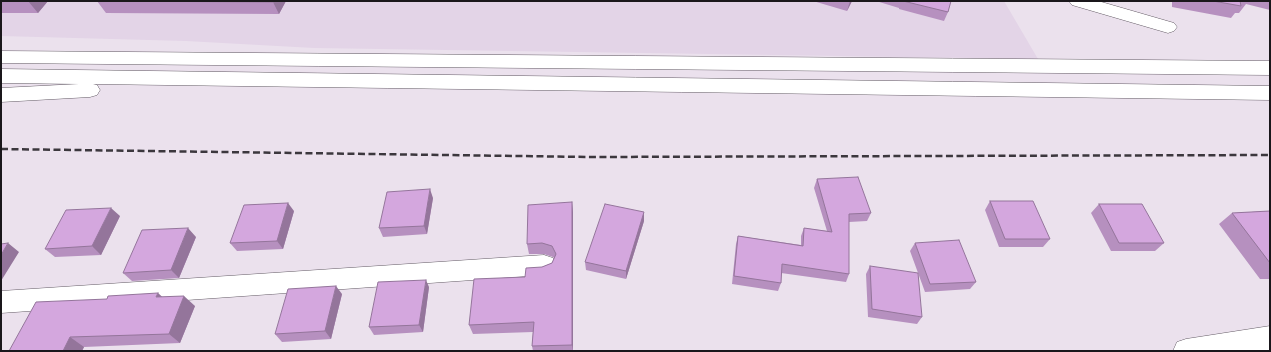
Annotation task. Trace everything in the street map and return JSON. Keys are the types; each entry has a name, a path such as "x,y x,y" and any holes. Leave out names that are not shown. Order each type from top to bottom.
{"main road":[{"path":"1078,1 1168,27"},
{"path":"1,43 79,46 208,60"},
{"path":"1,57 1264,68"},
{"path":"1,76 1270,93"},
{"path":"1,95 60,92 198,79"},
{"path":"1,302 544,265"},
{"path":"1186,351 1270,338"}],"shaded area":[{"path":"1,1 1004,1 1038,59 314,48 186,41 1,36"}],"building":[{"path":"97,1 274,1 273,2"},
{"path":"903,1 951,1 948,12"},
{"path":"1213,1 1240,1 1241,6"},
{"path":"858,177 871,213 849,214 849,274 782,264 781,283 734,276 738,236 803,246 804,228 832,232 817,179"},
{"path":"430,189 424,226 379,228 387,192"},
{"path":"990,201 1033,201 1050,239 1005,239"},
{"path":"572,202 572,345 532,346 534,322 469,325 474,279 525,277 526,268 542,267 552,263 556,254 552,246 542,243 527,244 528,205"},
{"path":"288,203 277,241 230,243 244,205"},
{"path":"605,204 644,212 626,271 585,262"},
{"path":"1099,204 1142,204 1164,243 1119,243"},
{"path":"111,208 92,246 45,249 66,210"},
{"path":"1270,211 1270,263 1232,213"},
{"path":"188,228 171,270 123,273 142,230"},
{"path":"959,240 976,282 930,284 915,243"},
{"path":"8,243 1,255 1,244"},
{"path":"870,266 918,273 922,317 872,309"},
{"path":"426,280 419,325 369,327 378,282"},
{"path":"336,286 325,331 275,334 288,289"},
{"path":"158,293 156,297 184,296 169,334 70,337 63,351 9,351 36,302 107,299 108,296"}],"railway":[{"path":"1,149 591,157 1270,155"}]}
